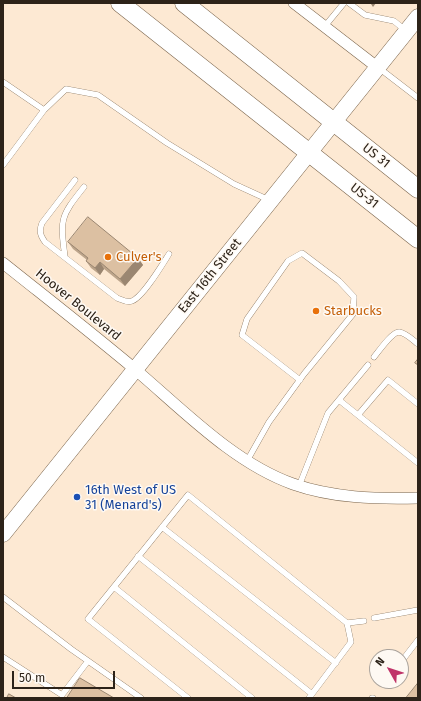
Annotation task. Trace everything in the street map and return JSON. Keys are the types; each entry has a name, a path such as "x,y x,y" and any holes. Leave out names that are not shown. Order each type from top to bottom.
{"highway":[{"name":"US-31","path":"120,3 418,239"},
{"name":"US 31","path":"184,3 418,189"}],"main road":[{"name":"East 16th Street","path":"3,534 334,123 377,67 418,18"}],"street":[{"path":"294,3 377,67"},
{"name":"Hoover Boulevard","path":"3,263 136,370 216,438 247,461 299,486 319,492 352,497 418,498"}],"lane":[{"path":"325,26 344,3"},
{"path":"349,3 365,15 394,21 407,31"},
{"path":"377,67 418,98"},
{"path":"3,82 44,110"},
{"path":"3,165 44,110 66,89 98,95 181,151 234,184 271,201"},
{"path":"75,180 42,223 39,230 40,235 45,242 117,298 126,302 132,301 138,297 156,275 169,254"},
{"path":"65,257 61,231 62,222 67,208 84,187"},
{"path":"247,461 269,422 300,380 353,314 354,297 339,281 302,253 288,261 247,319 242,335 300,380"},
{"path":"374,357 393,334 398,332 404,334 418,344"},
{"path":"299,486 328,414 368,365"},
{"path":"358,415 388,380 418,404"},
{"path":"339,400 418,463"},
{"path":"138,556 310,696 352,642 347,623 188,494 162,527 138,556 88,619 188,698"},
{"path":"162,527 336,663"},
{"path":"114,587 252,698"},
{"path":"3,597 88,661 141,698"},
{"path":"374,618 418,610"},
{"path":"347,623 364,621"},
{"path":"409,652 418,640"},
{"path":"3,657 62,695 88,661"}],"building":[{"name":"Culver's","path":"88,217 138,258 120,279 100,262 95,268 86,261 88,258 68,242"},
{"path":"80,678 114,698 67,698"},
{"path":"418,683 418,698 406,698"},
{"path":"9,694 16,698 7,698"}],"place":[{"name":"Culver's","path":"108,257"},
{"name":"Starbucks","path":"316,311"},
{"name":"16th West of US 31 (Menard's)","path":"77,497"}]}
